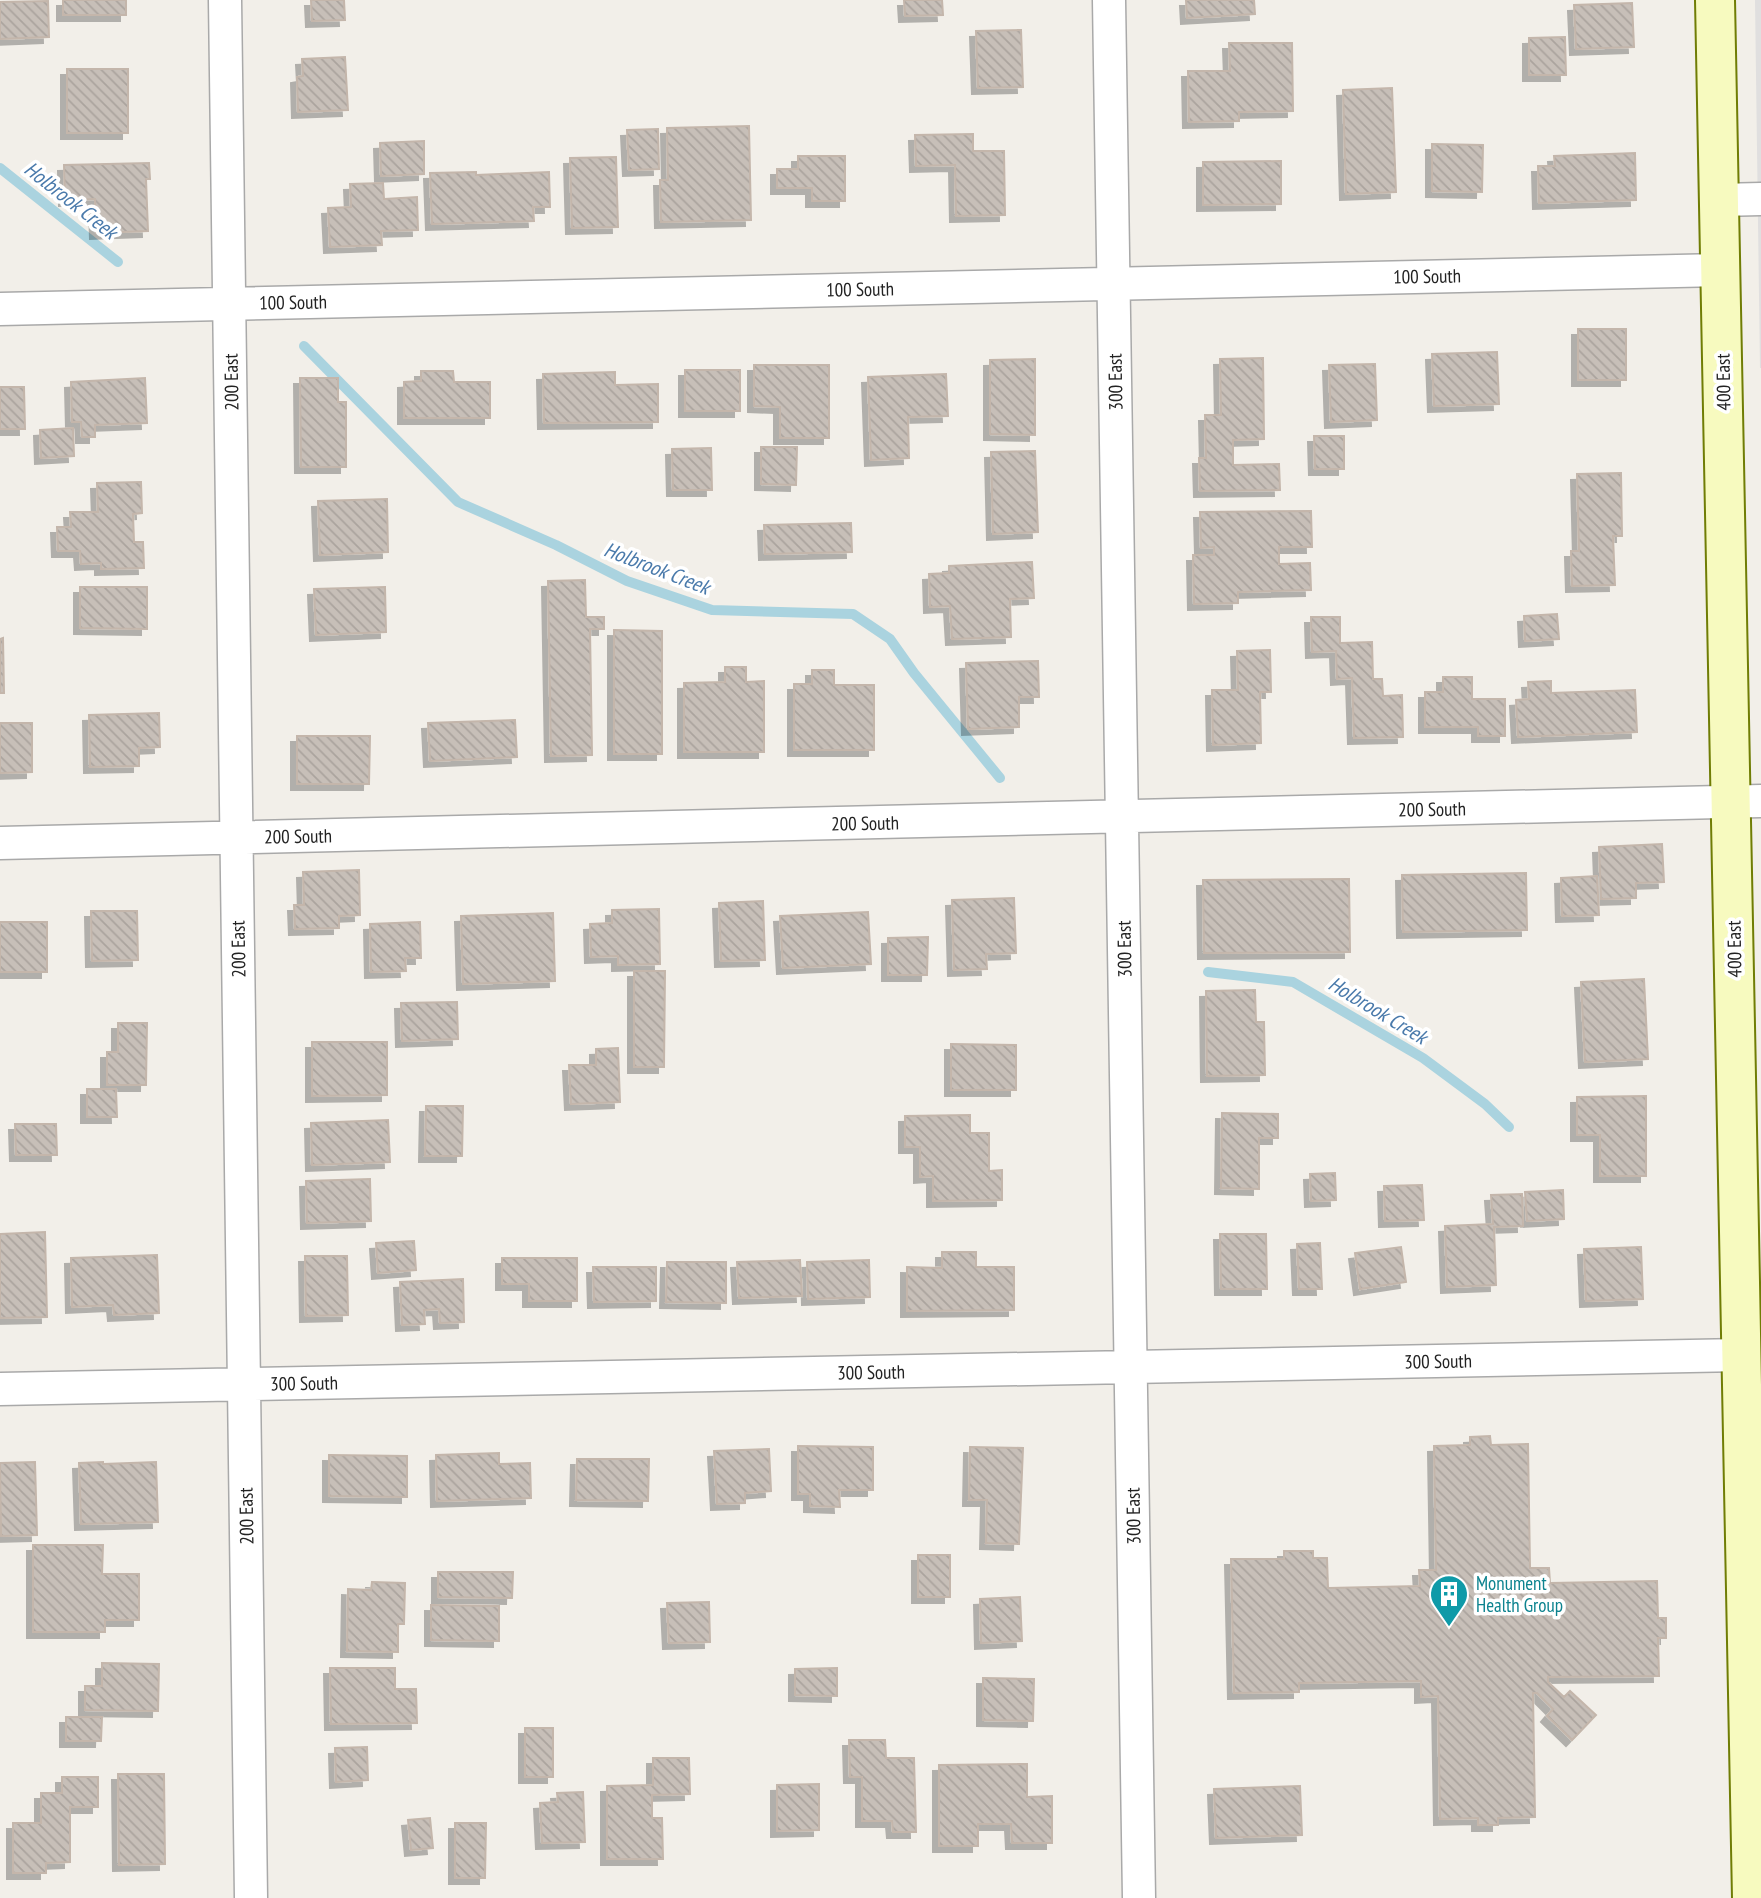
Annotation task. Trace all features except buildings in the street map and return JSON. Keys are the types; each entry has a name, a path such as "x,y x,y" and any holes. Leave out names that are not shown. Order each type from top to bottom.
{"main road":[{"name":"400 East","path":"1716,0 1721,270 1746,801 1741,1355 1752,1898"}],"street":[{"name":"200 East","path":"225,0 251,1898"},
{"name":"300 East","path":"1109,0 1139,1898"},
{"path":"1719,200 1761,199"},
{"name":"100 South","path":"0,309 1721,270"},
{"name":"200 South","path":"0,844 1746,801"},
{"name":"300 South","path":"0,1389 1741,1355"}],"shaded area":[{"path":"1755,0 1761,0 1761,368 1760,368"}],"waterway":[{"name":"Holbrook Creek","path":"0,168 118,262"},
{"name":"Holbrook Creek","path":"304,346 458,502 556,545 627,581 712,610 853,614 890,639 914,673 1000,778"},
{"name":"Holbrook Creek","path":"1208,972 1293,982 1423,1058 1485,1104 1509,1127"}],"place":[{"name":"Monument Health Group","path":"1449,1628"}]}
